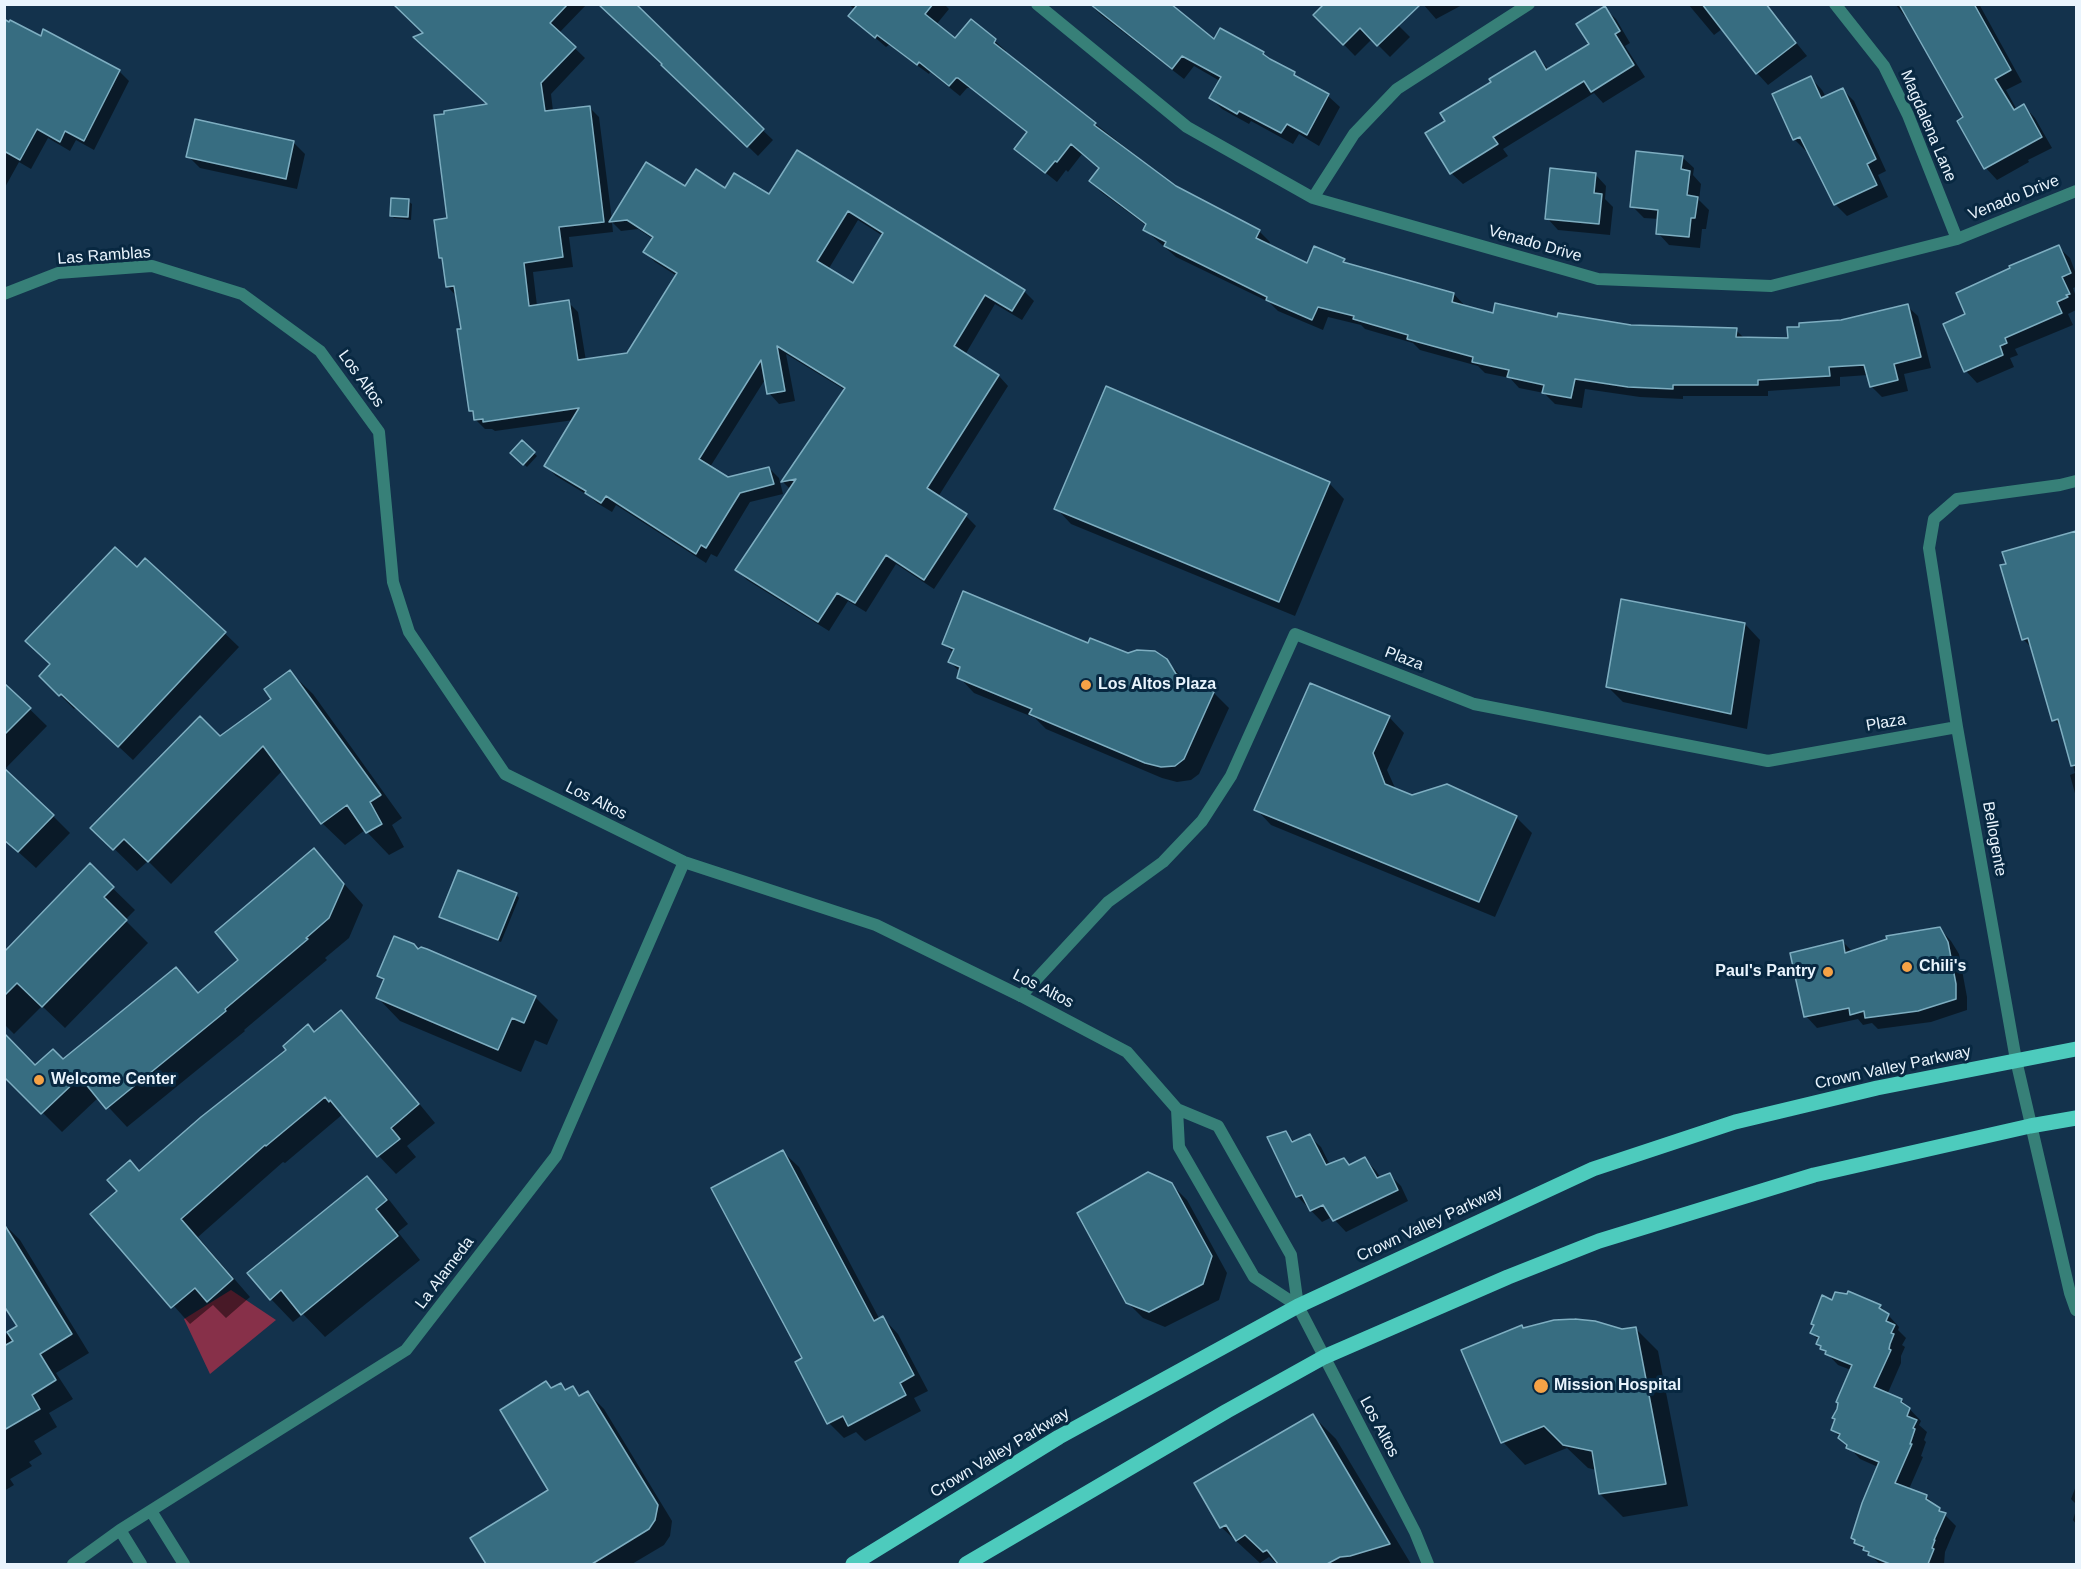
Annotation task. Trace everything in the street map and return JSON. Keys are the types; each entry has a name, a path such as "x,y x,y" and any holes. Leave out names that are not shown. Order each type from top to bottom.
{"main road":[{"name":"Crown Valley Parkway","path":"853,1564 1059,1437 1298,1306 1604,1165 1735,1122 1877,1088 2076,1049"},
{"path":"966,1564 1324,1356 1498,1281 1599,1242 1814,1175 2030,1126 2076,1118"}],"street":[{"name":"Venado Drive","path":"1037,4 1187,126 1313,198 1598,279 1771,286 1957,240 2076,191"},
{"path":"1313,198 1354,134 1397,89 1529,4"},
{"name":"Magdalena Lane","path":"1835,4 1884,66 1908,115 1957,240"},
{"name":"Las Ramblas","path":"4,294 58,273 152,266 242,294"},
{"name":"Los Altos","path":"242,294 320,351 379,432 393,582 408,632 505,774 684,862 876,926 1021,996 1127,1052 1177,1109 1218,1126 1291,1255 1298,1306 1415,1532 1428,1564"},
{"name":"Bellogente","path":"2076,481 1957,499 1934,519 1929,548 1957,727 2016,1060 2072,1303 2076,1310"},
{"name":"Plaza","path":"1021,996 1108,902 1163,862 1202,820 1231,776 1295,634 1474,704 1768,760 1957,727"},
{"name":"La Alameda","path":"73,1564 120,1530 406,1350 556,1156 684,862"},
{"name":"Los Altos","path":"1177,1109 1179,1147 1254,1277 1298,1306"},
{"path":"151,1511 184,1564"},
{"path":"120,1530 141,1564"}],"shaded area":[{"path":"231,1290 276,1320 210,1374 184,1319"}],"building":[{"path":"393,4 568,4 550,23 576,47 541,83 545,111 590,106 604,222 559,227 563,257 524,263 529,306 569,300 578,360 627,353 677,273 643,252 653,237 627,220 609,222 646,162 685,186 696,169 725,188 734,173 769,194 797,150 1025,290 1012,311 985,295 954,346 999,375 927,488 967,514 924,580 886,555 855,603 837,593 818,622 735,570 796,479 781,482 845,388 777,346 785,391 767,394 761,360 699,459 728,477 769,467 774,484 740,493 706,548 701,545 696,554 606,496 601,503 585,493 586,491 544,466 579,408 483,422 483,419 474,420 473,411 469,411 457,329 461,329 454,286 446,287 434,220 447,218 434,115 444,114 444,111 487,104 413,37 423,33","holes":["848,211 883,233 853,283 817,261"]},
{"path":"598,4 636,4 764,129 747,147"},
{"path":"858,4 933,4 925,14 955,38 971,19 996,39 994,43 1096,123 1094,125 1176,186 1260,230 1256,238 1307,263 1314,246 1345,259 1343,262 1454,293 1452,302 1493,313 1495,303 1557,317 1558,313 1631,325 1737,328 1736,337 1788,338 1787,327 1799,327 1799,323 1841,320 1908,304 1921,357 1894,364 1898,380 1870,387 1864,365 1829,367 1830,376 1758,380 1758,385 1673,385 1673,389 1628,387 1575,379 1571,398 1542,393 1544,385 1507,377 1509,370 1472,362 1473,357 1407,339 1408,335 1353,319 1354,316 1318,307 1312,320 1266,300 1267,297 1164,246 1166,242 1143,230 1146,224 1089,181 1099,168 1071,144 1045,173 1014,149 1027,132 958,78 949,86 919,62 917,65 877,35 875,38 848,16"},
{"path":"1090,4 1171,4 1214,39 1220,28 1264,52 1263,54 1270,59 1295,72 1294,75 1329,94 1307,135 1287,124 1281,133 1239,111 1237,114 1209,98 1221,77 1182,56 1172,69"},
{"path":"1324,4 1421,4 1377,46 1360,28 1343,45 1313,15"},
{"path":"1702,4 1766,4 1796,43 1756,74"},
{"path":"1899,4 1974,4 2011,70 1995,79 2014,110 2024,104 2042,137 1984,169 1957,121 1963,117"},
{"path":"1605,6 1620,31 1615,34 1634,65 1591,92 1584,81 1493,137 1498,144 1450,174 1425,133 1445,121 1440,113 1491,82 1489,79 1535,51 1546,70 1589,44 1576,24"},
{"path":"4,19 41,36 43,29 120,70 84,141 65,131 60,142 37,129 20,160 4,151"},
{"path":"1811,76 1821,98 1843,88 1876,159 1867,164 1877,185 1834,205 1800,137 1793,140 1772,94"},
{"path":"195,119 294,141 286,179 186,157"},
{"path":"1636,151 1683,156 1681,169 1690,171 1687,195 1698,197 1695,218 1691,218 1689,237 1656,234 1658,210 1630,207"},
{"path":"1550,168 1596,173 1594,193 1602,194 1599,224 1545,219"},
{"path":"391,198 409,199 408,217 390,216"},
{"path":"2059,245 2071,273 2062,277 2070,294 2057,302 2062,313 2005,338 2007,343 2000,346 2003,355 1964,372 1943,324 1965,314 1956,293 2010,268 2009,266"},
{"path":"1106,386 1330,482 1279,602 1054,509"},
{"path":"522,440 535,452 523,465 510,453"},
{"path":"2076,531 2076,765 2071,766 2058,719 2052,721 2028,638 2022,640 2000,565 2006,564 2002,552"},
{"path":"115,547 137,567 145,558 226,632 118,747 39,676 50,664 25,641"},
{"name":"Los Altos Plaza","path":"963,591 1088,643 1090,638 1128,653 1137,650 1155,651 1167,659 1176,674 1214,692 1184,759 1175,766 1161,767 1145,763 1029,714 1032,709 957,678 960,667 948,662 954,649 942,644"},
{"path":"1621,599 1745,623 1731,714 1606,687"},
{"path":"290,670 381,795 370,802 382,824 366,833 347,805 321,824 263,746 148,862 124,839 113,850 90,828 200,716 220,736 271,699 264,689"},
{"path":"4,683 31,708 4,735"},
{"path":"1310,683 1390,716 1373,753 1385,784 1412,795 1447,784 1517,816 1479,902 1254,810"},
{"path":"4,768 54,815 18,852 4,840"},
{"path":"314,848 344,884 329,918 306,938 308,939 225,1009 226,1011 106,1109 80,1077 41,1114 4,1077 4,1033 35,1065 53,1049 63,1059 176,967 198,993 238,960 215,932"},
{"path":"90,863 114,887 104,897 127,920 42,1007 17,983 4,996 4,952"},
{"path":"458,870 517,893 498,940 439,917"},
{"name":"Chili's","path":"1940,927 1948,942 1956,984 1956,999 1918,1011 1865,1018 1864,1011 1850,1015 1849,1008 1804,1017 1790,953 1843,940 1845,953 1887,939 1886,936"},
{"path":"394,936 414,944 418,949 421,947 427,949 536,996 524,1023 512,1018 498,1050 376,998 384,979 377,976"},
{"path":"341,1010 419,1104 391,1128 400,1139 377,1157 330,1100 329,1102 325,1097 265,1145 181,1219 233,1279 207,1302 195,1288 171,1308 90,1214 117,1191 107,1180 130,1160 139,1171 201,1117 286,1050 283,1046 308,1024 314,1032"},
{"path":"1286,1131 1292,1142 1310,1134 1326,1165 1344,1158 1349,1165 1365,1157 1377,1178 1390,1173 1398,1190 1333,1221 1323,1205 1310,1211 1302,1195 1296,1197 1267,1137"},
{"path":"783,1150 874,1321 883,1316 914,1375 900,1383 906,1395 848,1426 843,1416 827,1424 795,1362 802,1358 711,1188"},
{"path":"1148,1172 1172,1183 1212,1256 1203,1284 1149,1312 1126,1303 1077,1213"},
{"path":"367,1176 387,1200 376,1209 398,1236 301,1315 281,1290 270,1300 247,1273"},
{"path":"4,1224 72,1334 40,1354 56,1380 32,1395 40,1409 4,1430 4,1346 13,1341 7,1332 17,1326 4,1306"},
{"path":"1848,1291 1881,1305 1879,1308 1889,1314 1886,1321 1895,1325 1891,1333 1894,1334 1889,1349 1891,1350 1874,1387 1902,1399 1901,1402 1910,1408 1907,1416 1917,1420 1913,1428 1915,1429 1910,1444 1912,1444 1895,1483 1927,1495 1926,1499 1940,1508 1939,1511 1946,1513 1934,1540 1932,1548 1934,1549 1928,1564 1890,1564 1868,1555 1869,1552 1863,1550 1864,1547 1854,1543 1855,1540 1851,1538 1879,1462 1846,1448 1847,1445 1838,1438 1840,1434 1831,1430 1835,1419 1832,1418 1837,1409 1838,1403 1836,1402 1852,1365 1825,1354 1826,1351 1820,1349 1821,1346 1816,1344 1819,1337 1810,1333 1822,1295 1832,1300 1835,1292 1847,1294"},
{"path":"1554,1320 1595,1321 1622,1329 1636,1327 1666,1484 1599,1494 1592,1451 1563,1445 1544,1426 1501,1443 1461,1350 1522,1325 1523,1328"},
{"path":"546,1381 551,1388 561,1383 565,1390 573,1386 579,1396 588,1391 658,1505 655,1520 649,1529 592,1564 486,1564 470,1538 548,1490 500,1410"},
{"path":"1313,1414 1390,1544 1340,1557 1327,1564 1278,1564 1267,1550 1263,1552 1245,1535 1236,1541 1226,1525 1220,1528 1194,1483"}],"place":[{"name":"Los Altos Plaza","path":"1086,685"},
{"name":"Chili's","path":"1907,967"},
{"name":"Paul's Pantry","path":"1828,972"},
{"name":"Welcome Center","path":"39,1080"},
{"name":"Mission Hospital","path":"1541,1386"}]}
